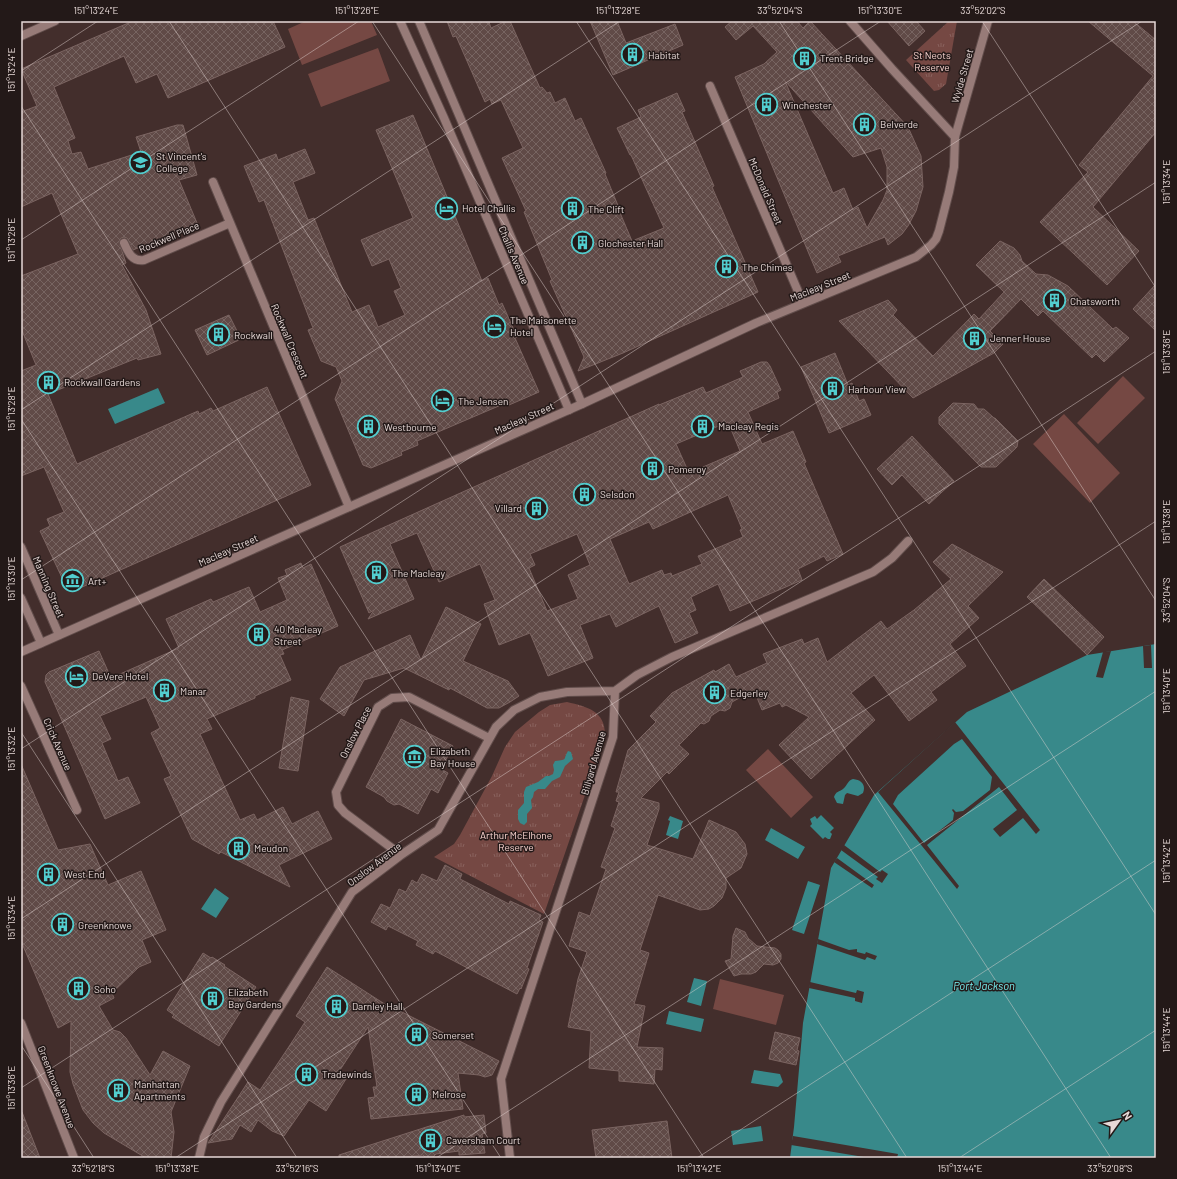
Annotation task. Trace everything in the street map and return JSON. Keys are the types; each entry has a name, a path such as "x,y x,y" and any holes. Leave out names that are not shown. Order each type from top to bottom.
{"street":[{"path":"21,36 55,21"},
{"name":"Challis Avenue","path":"400,21 447,125 569,410"},
{"name":"Challis Avenue","path":"419,21 582,404"},
{"path":"850,21 892,70 955,137"},
{"name":"Wylde Street","path":"955,137 988,21"},
{"name":"McDonald Street","path":"710,86 803,303"},
{"name":"Macleay Street","path":"21,652 569,410 756,322 916,257 936,240 944,215 954,167 955,137"},
{"name":"Rockwall Crescent","path":"213,182 349,507"},
{"name":"Rockwell Place","path":"124,243 131,257 139,261 230,223"},
{"path":"615,691 637,675 672,657 873,572 892,558 908,541"},
{"name":"Manning Street","path":"21,547 59,635"},
{"path":"21,598 41,643"},
{"name":"Crick Avenue","path":"21,686 77,810"},
{"name":"Onslow Avenue","path":"200,1158 204,1137 221,1102 352,892 401,855 438,830 496,727 514,710 540,698 567,692 615,691"},
{"name":"Billyard Avenue","path":"510,1158 501,1079 613,737 615,691"},
{"name":"Onslow Place","path":"401,855 344,813 338,804 336,792 378,707 392,698 409,697 489,738"},
{"name":"Greenknowe Avenue","path":"21,1023 74,1158"}],"green space":[{"path":"306,21 371,21 377,35 302,65 288,29"},
{"name":"St Neots Reserve","path":"949,21 957,21 946,84 939,90 934,91 906,60"},
{"path":"378,48 390,81 321,107 308,74"},
{"path":"1123,376 1145,398 1098,444 1077,423"},
{"path":"1064,414 1120,473 1090,503 1033,444"},
{"name":"Arthur McElhone Reserve","path":"567,702 589,708 599,716 605,728 605,737 544,914 434,857 454,844 460,835 492,776 505,747 515,732 550,705"},
{"path":"768,749 813,797 791,818 746,770"},
{"path":"720,979 784,995 776,1025 713,1009"}],"water":[{"path":"158,388 165,403 115,424 108,409"},
{"name":"Port Jackson","path":"1156,644 1156,1158 790,1158 803,1023 831,868 874,795 967,712 1087,655"},
{"path":"568,751 571,752 573,759 565,766 560,777 552,781 545,789 538,789 534,792 531,800 532,808 527,814 527,822 524,825 520,823 518,819 518,810 524,803 524,792 526,787 538,782 546,776 553,774 553,765 555,761 564,759"},
{"path":"853,779 859,780 864,785 863,793 858,796 847,793 843,804 837,803 834,797 836,794"},
{"path":"821,815 834,828 830,832 832,834 830,839 825,837 823,839 810,826 812,824 810,819 815,816 817,819"},
{"path":"670,816 683,821 678,839 666,835"},
{"path":"771,828 805,847 798,859 765,840"},
{"path":"808,881 820,885 804,934 792,930"},
{"path":"215,888 229,898 216,918 201,909"},
{"path":"694,978 707,981 701,1006 687,1002"},
{"path":"669,1011 704,1019 701,1032 666,1024"},
{"path":"754,1070 780,1074 783,1082 778,1087 751,1083"},
{"path":"761,1126 763,1141 733,1145 731,1131"}],"pier":[{"path":"1151,645 1152,668 1144,668 1143,646"},
{"path":"1111,651 1103,678 1096,677 1103,652"},
{"path":"955,722 1040,830 1036,834 1023,818 1000,837 993,829 1017,810 999,787 927,845 959,886 957,889 878,792","holes":["962,739 992,777 990,790 963,811 956,812 953,809 953,820 924,843 893,804 898,795 954,744"]},
{"path":"844,845 880,872 882,870 888,874 882,883 876,879 878,877 841,850"},
{"path":"837,858 874,885 872,888 834,862"},
{"path":"818,939 849,950 857,949 857,952 865,954 866,952 877,956 875,960 867,957 865,960 817,944"},
{"path":"810,982 856,993 857,990 864,992 862,1003 855,1001 855,998 809,988"},
{"path":"793,1136 898,1154 897,1158 870,1158 791,1145"}],"building":[{"path":"133,21 273,21 285,47 168,98 157,74 136,83 124,56 54,87 75,138 68,141 72,154 81,152 88,169 141,152 136,137 177,125 183,125 197,175 179,180 197,223 133,250 127,238 121,238 119,242 126,263 122,265 146,310 161,354 138,360 137,358 48,394 77,464 198,411 199,414 211,408 213,411 267,387 311,485 80,588 74,589 68,587 64,582 40,531 50,526 47,519 64,512 44,467 21,476 21,371 36,365 21,328 21,276 78,254 52,193 21,207 21,112 37,106 21,69"},
{"path":"447,21 491,21 489,22 491,28 506,21 510,21 540,88 542,87 547,93 550,92 555,103 565,98 575,121 581,118 606,173 605,174 618,208 632,241 664,228 617,128 641,117 638,110 677,93 685,111 682,112 714,186 712,187 758,292 623,353 578,371 584,357 550,281 552,280 524,212 526,211 502,158 523,148 501,100 492,104 490,99 485,102 456,36 453,37"},
{"name":"Habitat","path":"590,21 617,21 626,43 675,24 683,45 613,75"},
{"path":"732,21 797,21 803,28 810,21 908,127 921,156 923,187 916,211 902,234 888,245 885,237 838,256 841,262 817,273 735,77 764,64 777,52 753,26 736,40 725,27","holes":["785,81 853,157 881,148 887,167 887,190 867,228 858,207 853,210 844,188 833,193"]},
{"path":"887,21 916,21 925,31 909,46"},
{"path":"1088,21 1133,21 1156,40 1156,132 1093,207 1139,251 1107,285 1040,222 1088,172 1079,165 1153,76"},
{"path":"413,115 482,281 488,278 499,305 502,303 517,337 515,338 539,392 509,405 508,402 417,441 418,445 401,452 402,455 371,468 363,465 335,399 342,381 336,367 321,361 308,330 313,328 264,200 259,202 244,166 276,154 278,160 305,149 315,173 293,182 308,220 314,218 352,312 369,305 378,327 405,315 394,291 401,288 389,259 372,266 361,240 413,218 376,130"},
{"path":"1000,241 1014,248 1020,255 1022,261 1036,274 1048,275 1068,286 1113,329 1116,327 1129,338 1104,362 1096,354 1092,358 1043,311 1038,316 1021,299 990,331 1003,344 994,353 913,398 839,321 888,300 897,310 893,315 933,356 974,314 979,319 1004,292 976,265"},
{"path":"1156,284 1156,331 1133,309"},
{"name":"Rockwall","path":"229,315 241,339 207,355 195,330"},
{"name":"Harbour View","path":"835,353 848,385 852,383 859,401 864,399 871,415 829,433 801,367"},
{"path":"761,362 767,362 770,366 781,390 777,392 779,398 748,412 762,444 793,431 806,462 804,463 843,554 827,561 824,556 798,569 802,580 730,611 718,584 691,597 696,610 689,613 698,633 675,643 659,606 616,627 610,614 580,625 593,658 548,676 530,633 499,645 484,604 495,600 480,564 439,582 417,533 390,544 414,599 368,619 374,610 369,613 340,547 659,404 703,387 706,393 743,377 740,371","holes":["728,422 740,451 689,473 676,444","728,495 742,529 740,530 743,537 698,556 702,564 672,576 671,573 664,575 662,570 629,584 610,539 649,522 653,529","577,534 590,565 568,575 578,599 547,611 529,568 535,565 530,554"]},
{"path":"953,403 974,404 978,409 984,409 1018,441 1017,447 996,467 981,467 939,424 939,417"},
{"path":"912,436 954,481 929,504 902,475 892,485 877,469"},
{"path":"952,544 1003,572 968,606 979,618 950,644 966,666 931,692 937,700 909,721 874,675 851,693 875,720 811,779 779,745 809,717 786,705 782,707 780,703 762,710 754,690 732,702 730,708 725,711 720,710 711,716 709,721 704,724 701,723 679,745 689,754 669,774 667,772 641,798 659,803 659,809 647,845 693,859 709,820 736,832 745,844 747,854 741,868 726,878 726,888 722,898 709,909 700,910 658,895 640,950 649,953 634,1004 645,1006 637,1047 663,1048 662,1070 655,1069 654,1084 619,1081 619,1071 589,1068 591,1031 568,1027 578,979 587,952 569,946 579,912 590,916 606,869 601,867 615,828 611,826 619,802 616,801 619,792 616,792 628,750 656,722 650,716 672,693 714,670 715,672 729,664 736,677 767,663 763,654 802,639 804,644 818,638 827,662 881,621 887,629 914,610 951,579 933,562"},
{"path":"301,563 303,568 311,564 338,626 282,650 284,654 280,655 291,680 207,719 212,729 200,734 240,820 254,814 257,820 283,807 292,824 318,811 332,839 279,865 290,887 221,852 219,854 192,839 164,779 171,776 151,733 160,728 146,697 100,716 111,739 102,743 118,781 128,777 140,803 105,819 45,682 46,675 49,672 99,651 111,678 179,648 166,619 211,599 213,602 249,587 260,612 287,600 278,578 287,575 285,570"},
{"path":"1044,579 1104,637 1087,655 1027,597"},
{"path":"446,607 481,624 463,661 508,681 519,696 499,708 487,708 450,688 449,690 404,668 364,680 344,716 320,699 340,667 410,635 421,660"},
{"path":"291,697 309,701 298,771 279,768"},
{"name":"Elizabeth Bay House","path":"401,719 453,746 441,769 448,773 438,793 431,789 418,814 399,804 394,805 387,801 384,797 366,787"},
{"path":"21,764 58,850 90,844 108,885 141,871 166,930 142,940 151,962 139,967 112,993 114,998 99,1006 113,1030 120,1032 126,1038 150,1075 163,1051 190,1066 171,1112 174,1132 171,1158 146,1158 104,1133 93,1123 83,1110 73,1084 70,1072 71,1021 58,1028 21,941"},
{"path":"445,865 462,874 460,879 509,904 510,901 541,915 539,920 543,922 527,968 529,969 521,989 520,988 517,994 435,951 433,954 416,945 418,941 388,926 386,930 371,922 381,904 390,908 399,889 406,892 412,880 417,883 422,874 437,881"},
{"path":"736,928 745,932 748,938 757,946 775,948 778,950 781,954 781,959 778,963 773,965 764,964 756,972 751,974 734,976 725,961 731,959 733,936"},
{"name":"Elizabeth Bay Gardens","path":"203,953 225,965 224,966 256,987 219,1046 172,1017 174,1015 167,1010"},
{"path":"327,967 394,1010 396,1009 499,1061 492,1075 485,1077 458,1073 463,1109 371,1119 368,1098 375,1097 373,1087 377,1087 368,1027 340,1070 346,1079 326,1111 309,1100 284,1136 272,1131 258,1120 251,1132 240,1125 232,1139 208,1143 248,1082 260,1090 305,1022 296,1016"},
{"path":"775,1032 800,1038 797,1050 799,1051 796,1065 769,1059"},
{"path":"22,1112 40,1158 21,1158"},
{"name":"Caversham Court","path":"464,1115 464,1117 484,1115 486,1133 482,1134 485,1153 459,1155 459,1151 436,1154 432,1158 426,1158 423,1155 399,1158 339,1158 339,1155"},
{"path":"667,1121 672,1158 596,1158 592,1130"}],"place":[{"name":"Habitat","path":"632,55"},
{"name":"Trent Bridge","path":"804,58"},
{"name":"Winchester","path":"766,105"},
{"name":"Belverde","path":"864,124"},
{"name":"St Vincent's College","path":"140,162"},
{"name":"Hotel Challis","path":"446,208"},
{"name":"The Clift","path":"573,209"},
{"name":"Glochester Hall","path":"583,243"},
{"name":"The Chimes","path":"727,267"},
{"name":"Chatsworth","path":"1054,301"},
{"name":"The Maisonette Hotel","path":"494,326"},
{"name":"Rockwall","path":"218,335"},
{"name":"Jenner House","path":"974,338"},
{"name":"Rockwall Gardens","path":"49,382"},
{"name":"Harbour View","path":"832,389"},
{"name":"The Jensen","path":"442,401"},
{"name":"Macleay Regis","path":"703,426"},
{"name":"Westbourne","path":"369,427"},
{"name":"Pomeroy","path":"652,469"},
{"name":"Selsdon","path":"585,494"},
{"name":"Villard","path":"537,508"},
{"name":"The Macleay","path":"377,573"},
{"name":"Art+","path":"73,581"},
{"name":"40 Macleay Street","path":"258,635"},
{"name":"DeVere Hotel","path":"77,676"},
{"name":"Manar","path":"165,691"},
{"name":"Edgerley","path":"715,693"},
{"name":"Elizabeth Bay House","path":"414,757"},
{"name":"Meudon","path":"239,848"},
{"name":"West End","path":"48,874"},
{"name":"Greenknowe","path":"62,925"},
{"name":"Soho","path":"79,989"},
{"name":"Elizabeth Bay Gardens","path":"212,998"},
{"name":"Darnley Hall","path":"337,1006"},
{"name":"Somerset","path":"417,1035"},
{"name":"Tradewinds","path":"306,1074"},
{"name":"Manhattan Apartments","path":"118,1090"},
{"name":"Melrose","path":"416,1094"},
{"name":"Caversham Court","path":"431,1140"}]}
